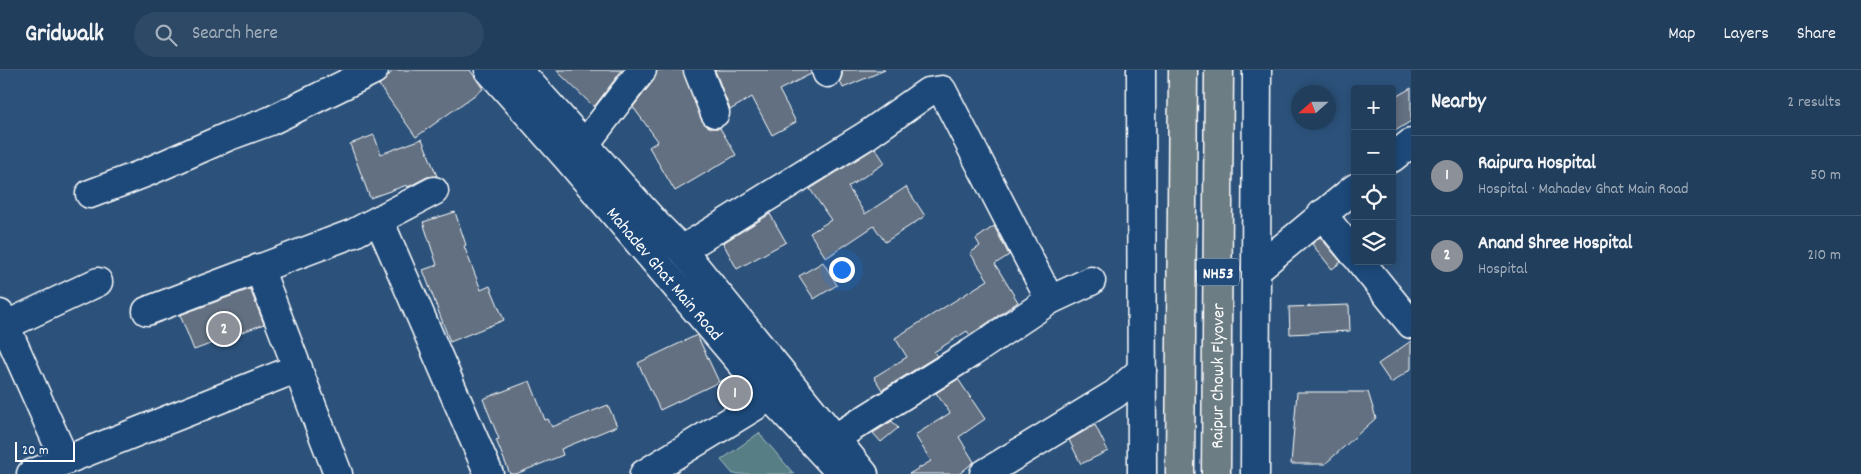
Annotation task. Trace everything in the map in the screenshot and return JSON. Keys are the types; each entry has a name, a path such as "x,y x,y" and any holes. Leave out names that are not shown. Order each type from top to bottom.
{"highway":[{"name":"Raipur Chowk Flyover","path":"1180,474 1183,70"},
{"name":"Raipur Chowk Flyover","path":"1216,474 1220,70"}],"street":[{"path":"90,194 145,173 229,136 270,121 374,70"},
{"name":"Mahadev Ghat Main Road","path":"489,70 576,151 779,388 842,474"},
{"path":"518,70 576,151 682,250 779,388 836,438 864,474"},
{"path":"576,151 642,70"},
{"path":"698,70 715,113"},
{"path":"1141,70 1142,474"},
{"path":"1255,474 1257,70"},
{"path":"682,250 867,135 928,92 942,90 1050,300"},
{"path":"147,311 354,233 434,191"},
{"path":"1256,270 1351,191"},
{"path":"1322,214 1351,250"},
{"path":"379,220 489,474"},
{"path":"1363,265 1411,324"},
{"path":"259,268 338,474"},
{"path":"836,438 971,353 1050,300 1091,281"},
{"path":"65,460 2,322 98,282"},
{"path":"31,474 298,368"},
{"path":"984,474 1114,394 1142,370"},
{"path":"644,474 779,388"}],"green space":[{"path":"759,433 794,474 733,474 721,460"}],"building":[{"path":"394,70 470,70 483,89 416,137 379,85"},
{"path":"556,70 622,70 594,107"},
{"path":"657,70 683,70 701,119 712,128 720,128 736,155 675,191 649,147 658,141 633,107 654,80"},
{"path":"715,70 811,70 811,74 779,90 796,122 772,135 752,97 730,110"},
{"path":"842,70 885,70 843,88 840,81"},
{"path":"1411,88 1411,121 1396,130 1396,130 1396,97"},
{"path":"374,135 381,154 422,139 437,176 427,177 408,187 407,185 370,198 350,144"},
{"path":"875,148 885,163 848,187 865,214 906,187 925,216 885,242 874,226 826,258 810,233 831,220 810,189"},
{"path":"455,212 466,245 464,246 481,290 490,286 504,320 450,342 423,270 437,265 423,222"},
{"path":"770,214 786,242 737,269 723,243"},
{"path":"994,226 1009,255 995,264 1018,302 970,335 967,331 934,352 937,356 882,390 874,377 907,357 895,338 988,280 970,253 980,246 976,239"},
{"path":"1320,237 1341,262 1332,269 1312,244"},
{"path":"823,262 837,285 814,299 799,276"},
{"path":"250,289 264,324 194,350 180,315"},
{"path":"1349,305 1350,331 1290,334 1289,307"},
{"path":"697,335 719,382 660,410 638,363"},
{"path":"1411,341 1411,369 1391,383 1378,364"},
{"path":"732,377 742,388 744,394 729,404 720,381"},
{"path":"958,379 985,419 959,437 974,462 959,474 909,474 931,461 915,435 950,413 936,393"},
{"path":"530,381 545,420 548,419 552,427 608,405 617,426 561,449 563,455 516,474 510,474 496,440 499,439 483,399"},
{"path":"1297,392 1368,392 1376,418 1325,464 1291,464"},
{"path":"892,421 898,428 881,442 873,433"},
{"path":"1095,425 1108,451 1081,464 1069,440"}],"place":[{"name":"Anand Shree Hospital","path":"224,329"},
{"name":"Raipura Hospital","path":"735,393"}]}
